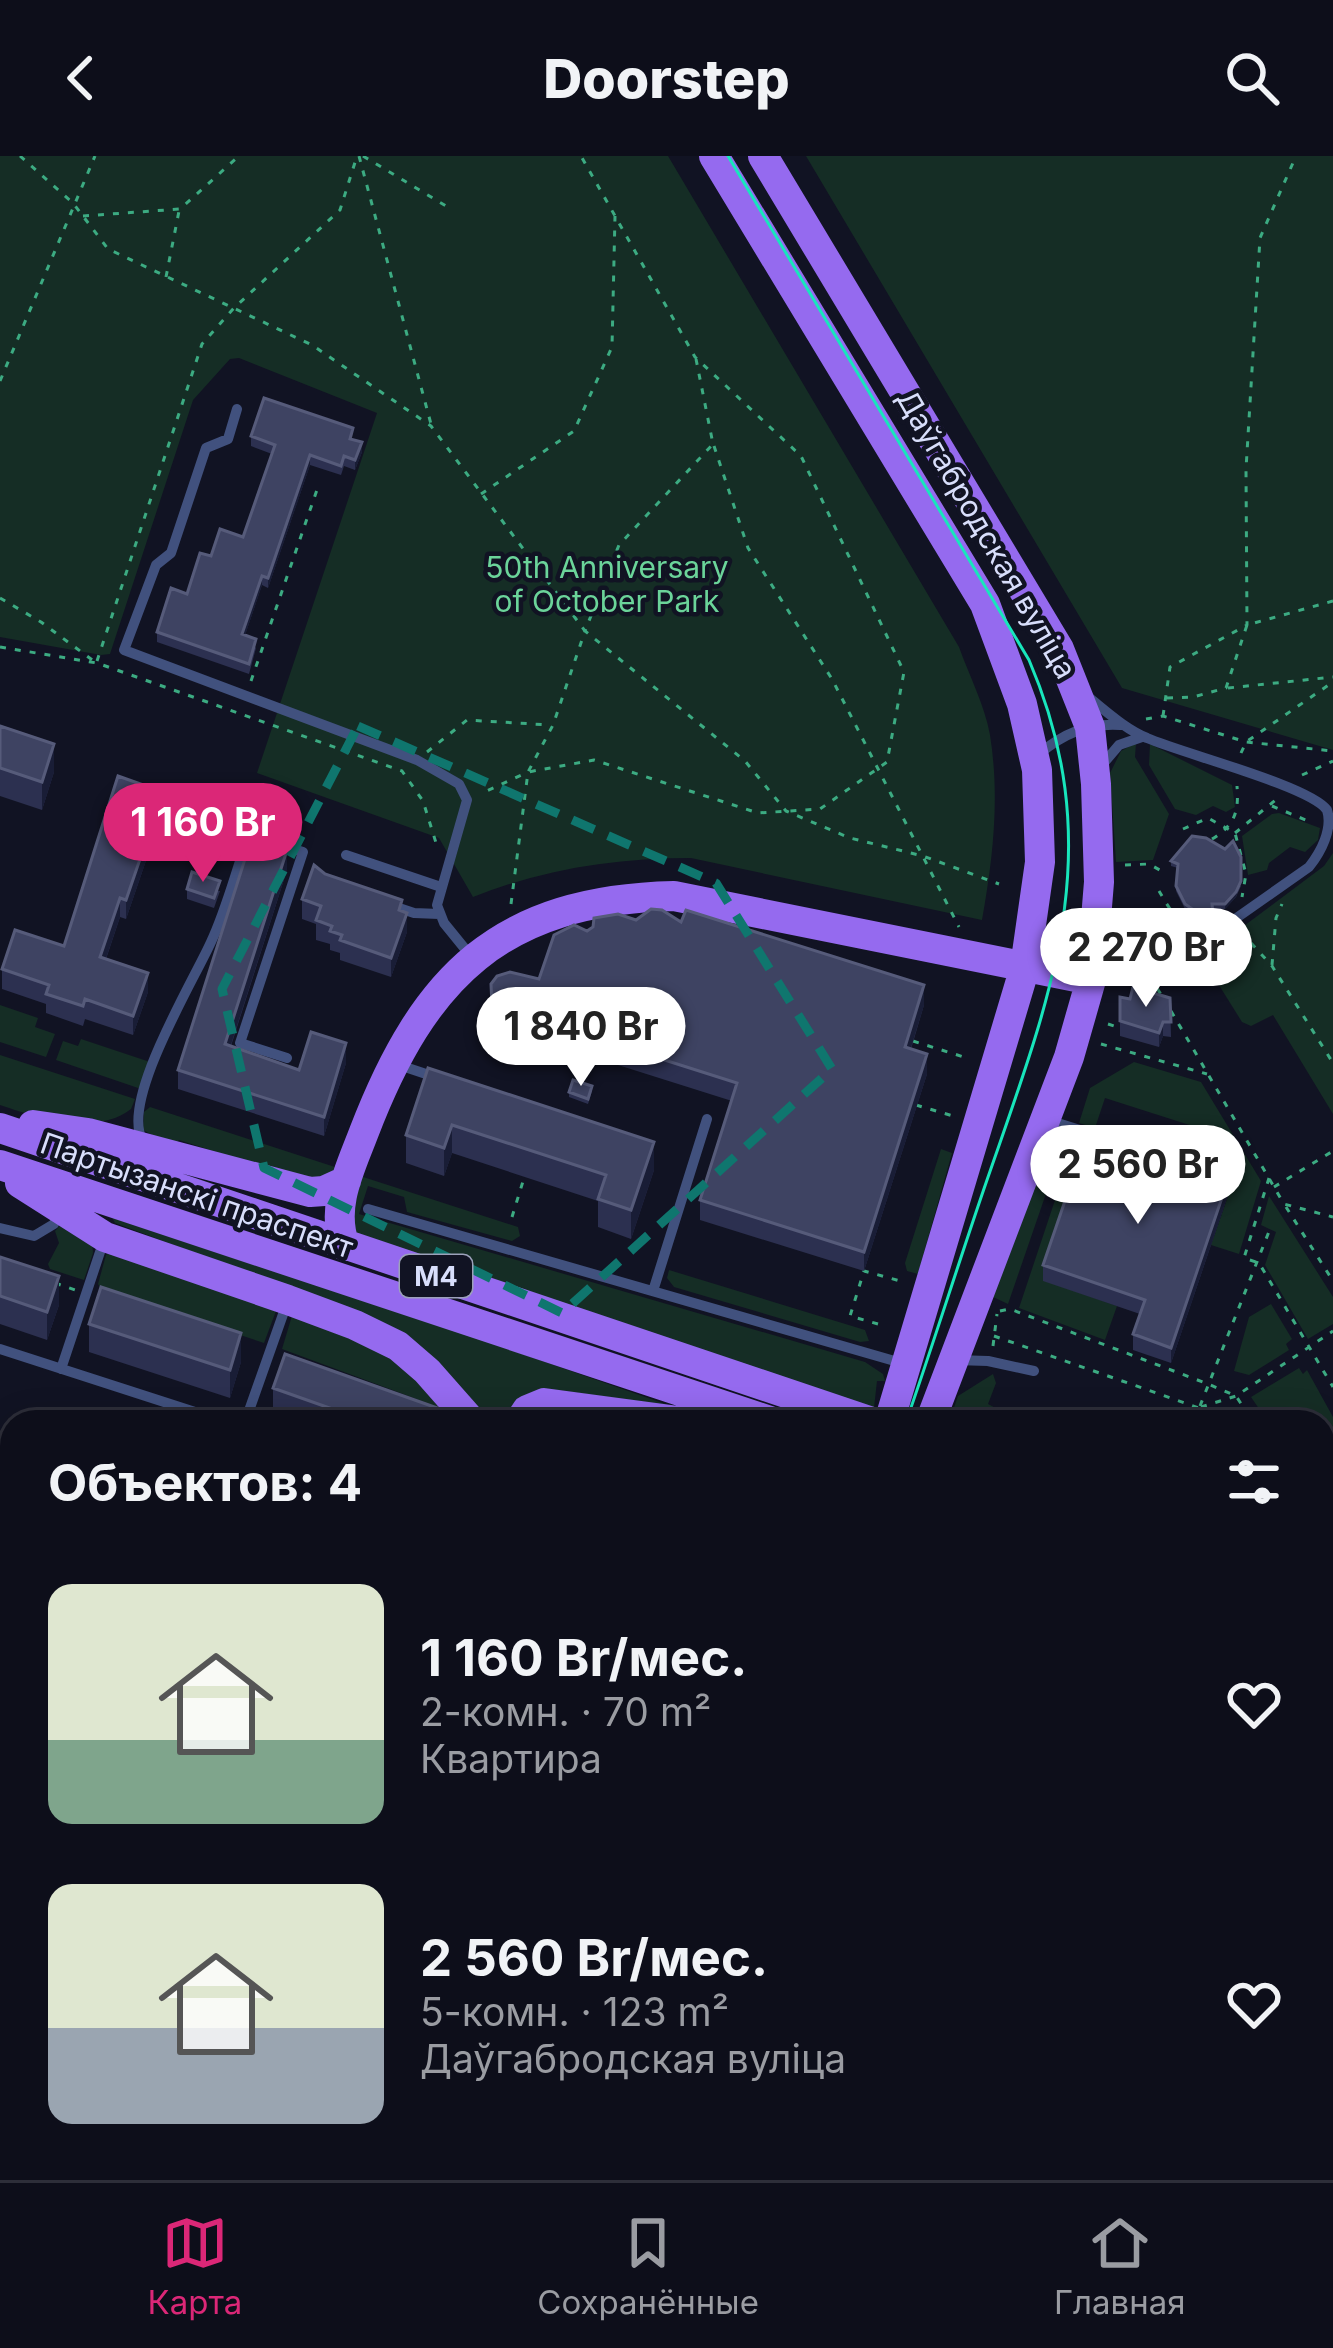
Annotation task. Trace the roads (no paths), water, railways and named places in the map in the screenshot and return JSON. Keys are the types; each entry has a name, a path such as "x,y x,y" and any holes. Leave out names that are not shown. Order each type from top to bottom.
{"main road":[{"name":"Даўгабродская вуліца","path":"714,156 985,604 1004,648 1034,758 1040,862 1025,967 893,1410"},
{"name":"Даўгабродская вуліца","path":"764,156 1059,649 1090,727 1099,882 1091,980 1046,1120 934,1410"},
{"path":"345,1246 337,1225 346,1181 393,1063 424,1011 472,958 523,929 578,920 647,897 674,896 724,914 1091,980"},
{"path":"0,1125 119,1125 151,1149 310,1192 346,1181"},
{"name":"Партызанскі праспект","path":"0,1125 836,1410"},
{"path":"0,1167 105,1237 288,1300 398,1346 428,1371 462,1410"},
{"name":"Партызанскі праспект","path":"0,1167 737,1410"},
{"path":"906,1372 952,1360"},
{"path":"526,1410 544,1403 596,1410"}],"lane":[{"path":"237,409 228,439 206,448 171,553 156,566 124,650 417,760 459,784 467,800 439,886 439,914 472,958"},
{"path":"1076,687 1142,737 1324,805 1331,816 1324,848 1294,880 1188,952"},
{"path":"1034,758 1065,734 1123,725"},
{"path":"1098,814 1103,796 1102,762 1119,746 1142,737"},
{"path":"151,1149 137,1132 119,1125 213,938 249,835 303,852 240,1042 287,1058"},
{"path":"346,856 439,886"},
{"path":"371,898 414,913 439,914"},
{"path":"393,1063 458,1084"},
{"path":"653,1291 706,1119"},
{"path":"1046,1120 1114,1141"},
{"path":"368,1209 653,1291 906,1372"},
{"path":"0,1228 34,1237 54,1223 59,1210"},
{"path":"61,1369 105,1237"},
{"path":"249,1410 288,1300"},
{"path":"0,1349 189,1410"},
{"path":"952,1360 988,1360 1034,1371"}],"tram line":[{"path":"728,156 1029,660 1053,730 1066,796 1068,860 1050,986 910,1410"}],"park label":[{"name":"50th Anniversary of October Park","path":"607,584"}]}
